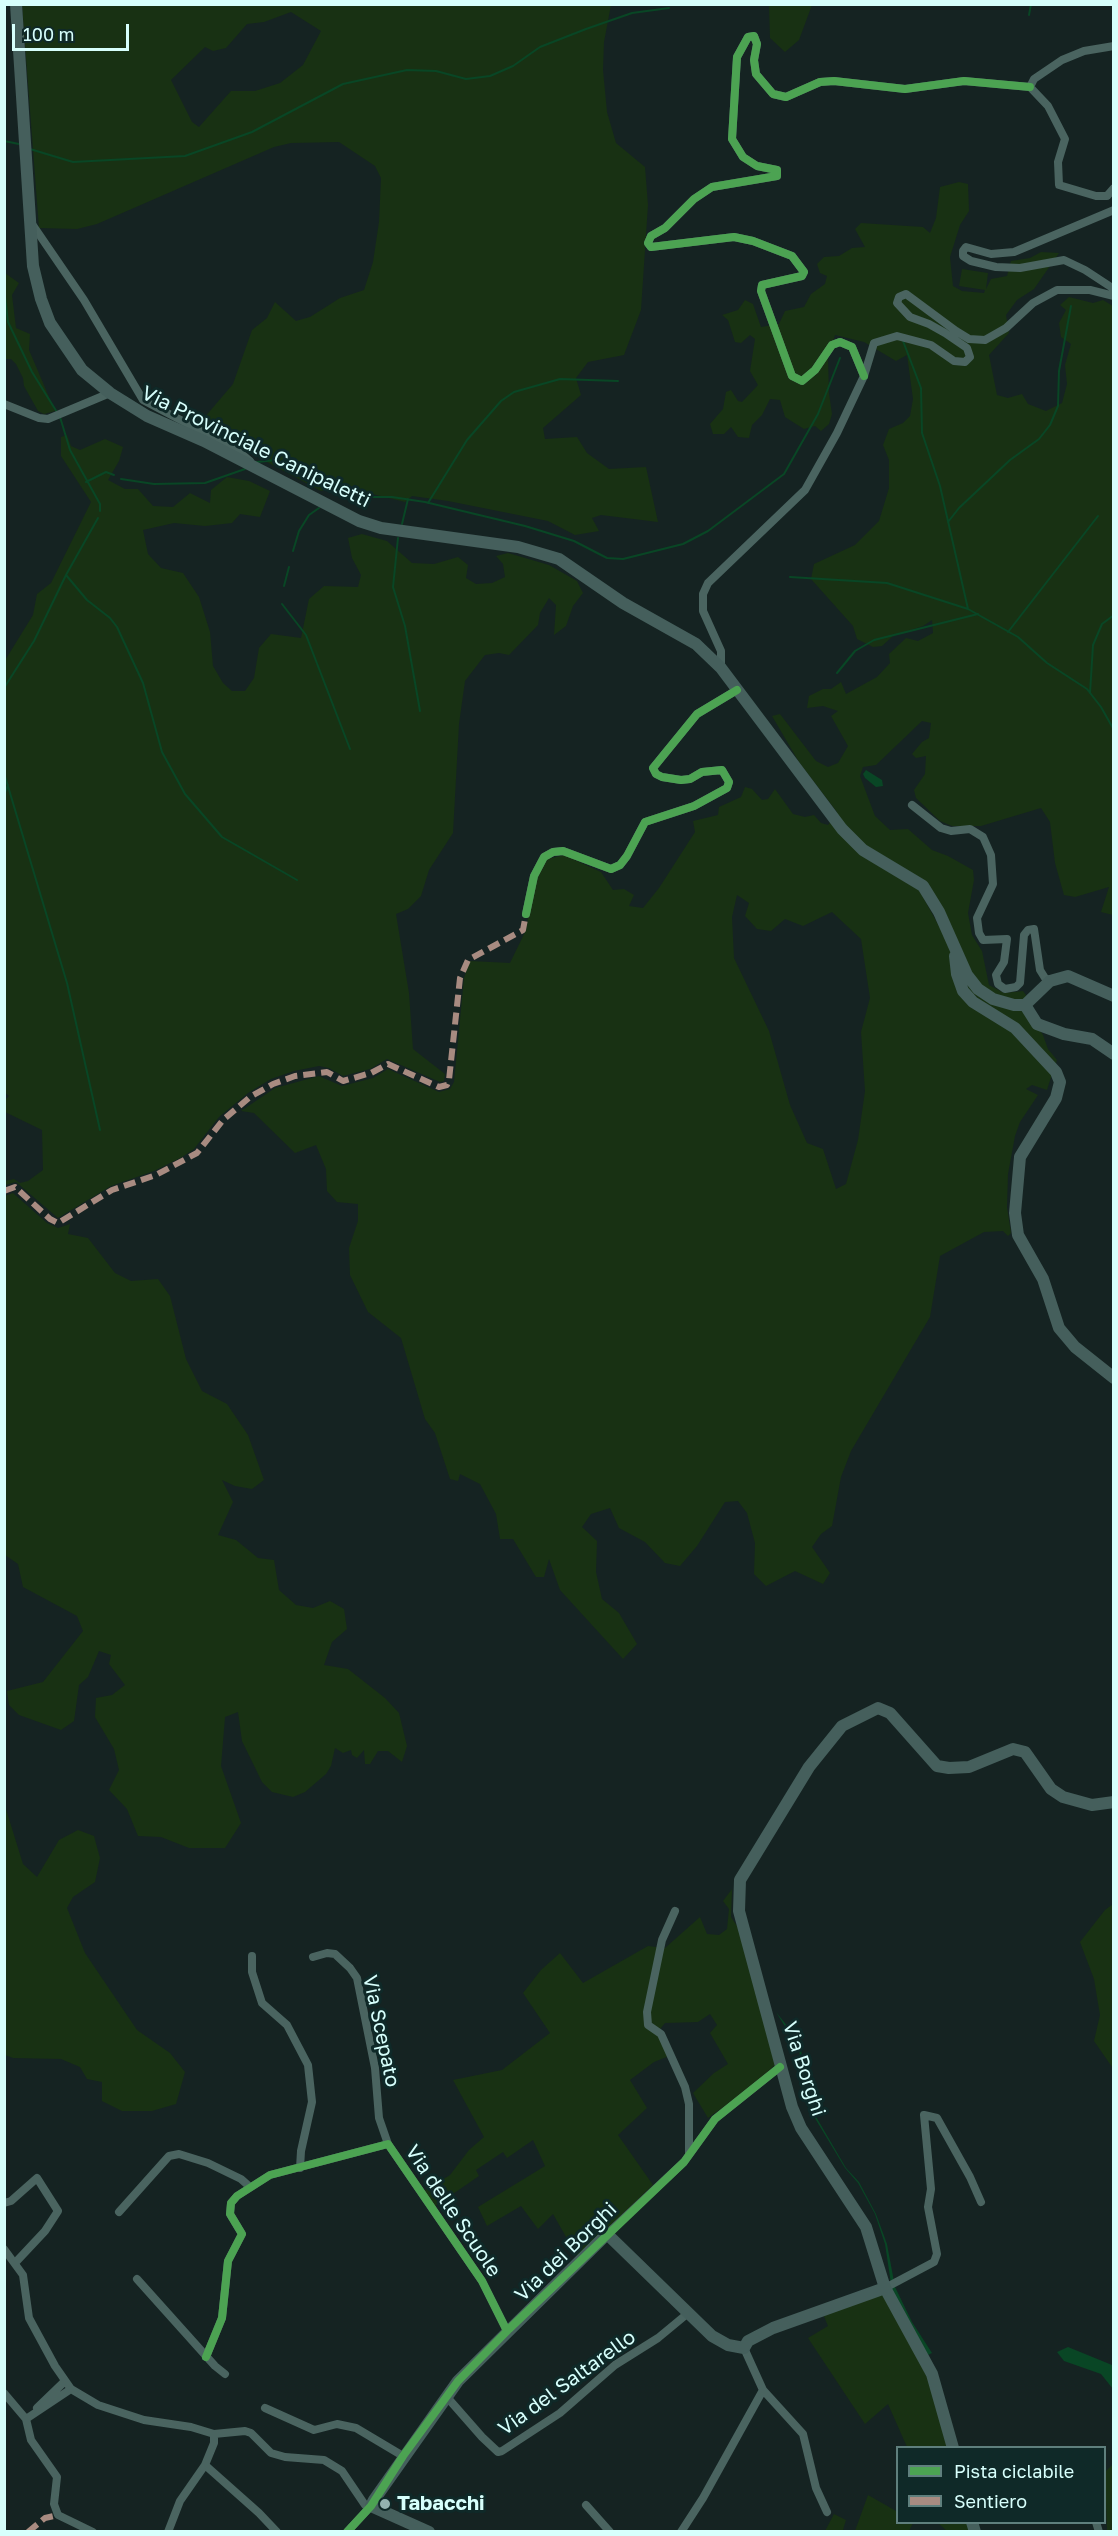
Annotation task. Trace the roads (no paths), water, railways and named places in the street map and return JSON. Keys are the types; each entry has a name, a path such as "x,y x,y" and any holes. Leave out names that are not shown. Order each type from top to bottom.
{"main road":[{"name":"Via Provinciale Canipaletti","path":"16,4 33,266 50,323 82,370 110,393 147,416 189,433 359,521 381,528 518,547 559,559 623,603 696,644 721,668 842,829 862,850 923,886 939,912 967,975 978,989 993,999 1014,1005 1025,1005"},
{"path":"954,946 957,974 963,991 973,1002 1015,1028 1056,1072 1060,1082 1056,1098 1020,1157 1015,1213 1018,1235 1043,1279 1059,1328 1075,1347 1113,1378"},
{"path":"1113,996 1068,976 1050,981 1025,1005 1037,1024 1064,1034 1083,1035 1113,1054"},
{"name":"Via Borghi","path":"952,2446 932,2374 866,2228 801,2128 780,2067 739,1911 740,1880 809,1767 842,1726 878,1708 890,1713 937,1766 969,1767 1013,1749 1025,1752 1051,1790 1062,1797 1092,1805 1113,1802"},
{"path":"607,2234 712,2336 728,2345 744,2348 748,2341 773,2328 890,2284"},
{"name":"Via dei Borghi","path":"368,2505 446,2396 507,2331 607,2234"},
{"path":"368,2505 429,2532"}],"street":[{"path":"864,376 852,347 840,342 832,345 815,370 802,381 792,376 761,291 762,285 802,276 804,273 792,256 753,241 734,237 651,247 648,243 651,236 665,228 694,199 712,187 777,176 777,170 758,166 743,157 732,139 737,57 748,37 754,36 756,44 753,60 756,74 773,94 786,97 820,82 834,81 905,89 964,81 1030,87 1048,106 1065,139 1058,162 1059,184 1096,196 1107,196 1113,188"},
{"path":"1030,87 1035,79 1062,60 1083,51 1113,46"},
{"path":"1113,210 1014,252 991,254 966,247 963,256 971,261 996,267 1020,268 1064,260 1085,270 1113,290"},
{"path":"30,221 84,300 143,400 237,450 259,469"},
{"path":"721,668 721,651 703,611 703,594 708,583 805,490 837,433 864,376 874,343 897,336 931,345 954,361 966,362 970,357 967,348 945,333 910,317 897,303 902,294 912,297 938,319 969,339 985,340 1006,328 1033,303 1057,290 1090,290 1113,296"},
{"path":"4,404 39,418 58,416 110,393"},
{"path":"526,914 534,876 544,857 553,852 563,851 611,869 620,865 627,856 645,822 694,806 726,788 729,782 722,770 708,770 681,780 662,777 656,774 653,768 697,714 737,690"},
{"path":"912,805 941,828 951,831 970,829 983,837 991,855 993,884 977,918 979,933 983,940 1007,939 1004,962 996,975 998,984 1005,989 1016,987 1020,983 1024,935 1028,930 1034,928 1040,970 1050,981"},
{"path":"675,1911 662,1940 647,2012 648,2025 661,2034 684,2087 689,2104 689,2154"},
{"name":"Via Scepato","path":"313,1957 327,1953 335,1954 357,1978 375,2068 379,2118 388,2144"},
{"path":"252,1956 252,1972 262,2003 287,2025 309,2065 312,2102 301,2151 300,2168"},
{"name":"Via dei Borghi","path":"607,2234 689,2154 715,2119 780,2067"},
{"path":"890,2284 934,2262 938,2254 928,2207 931,2189 924,2115 937,2118 970,2177 981,2202"},
{"name":"Via delle Scuole","path":"250,2187 270,2175 388,2144 476,2272 507,2331"},
{"path":"119,2212 169,2156 179,2154 208,2163 250,2187 231,2203 230,2214 242,2235 228,2261 222,2318 206,2357"},
{"path":"4,2203 11,2201 37,2178 58,2211 50,2226 15,2263"},
{"path":"4,2249 23,2274 29,2318 64,2382 71,2389 98,2405 134,2417 192,2427 214,2434 245,2431 251,2433 271,2453 285,2457 324,2460 342,2471 368,2505 347,2532"},
{"path":"137,2279 206,2357 225,2374"},
{"name":"Via del Saltarello","path":"446,2396 482,2437 498,2452 502,2451 553,2418 620,2361 658,2338 687,2314"},
{"path":"744,2348 763,2390 803,2434 816,2488 827,2512"},
{"path":"26,2419 64,2382"},
{"path":"26,2419 71,2389"},
{"path":"681,2532 703,2498 763,2390"},
{"path":"4,2393 26,2419 31,2440 57,2477 54,2504 58,2515 93,2532"},
{"path":"266,2408 314,2430 337,2424 356,2428 403,2456"},
{"path":"168,2532 180,2501 205,2465 214,2443 214,2434"},
{"path":"205,2465 251,2505 277,2532"},
{"path":"586,2505 610,2532"}],"waterway":[{"path":"1029,15 1031,4"},
{"path":"30,149 73,162 185,156 252,132 343,84 407,70 436,71 466,79 490,76 513,66 540,47 586,29 632,13 669,8"},
{"path":"4,141 19,144"},
{"path":"4,288 8,322 32,372 60,417 70,450 100,504 100,511"},
{"path":"948,522 959,508 1010,460 1039,439 1050,425 1058,406 1059,371 1071,306"},
{"path":"903,341 921,388 922,433 940,486 968,609"},
{"path":"257,462 276,460 318,485 370,497 392,497 425,502 525,526 574,541 607,558 623,559 683,544 708,531 784,474 818,414 840,358"},
{"path":"428,503 467,440 501,401 514,392 560,379 618,381"},
{"path":"121,479 154,484 205,483 245,469"},
{"path":"86,482 106,472 114,475"},
{"path":"402,524 408,499"},
{"path":"293,551 299,531 309,515 319,508"},
{"path":"1008,632 1098,516"},
{"path":"4,688 34,641 66,575 98,518"},
{"path":"398,538 393,587 405,626 420,711"},
{"path":"284,586 289,567"},
{"path":"66,575 87,600 110,618 117,627 143,683 162,752 185,794 222,837 297,880"},
{"path":"790,577 887,583 968,609 1018,637 1047,663 1087,689 1114,730"},
{"path":"282,604 306,635 350,749"},
{"path":"837,673 855,651 874,640 978,614"},
{"path":"1090,693 1093,645 1102,624 1114,615"},
{"path":"4,773 67,983 100,1130"},
{"path":"4,795 8,785"}],"place":[{"name":"Tabacchi","path":"385,2504"}]}
